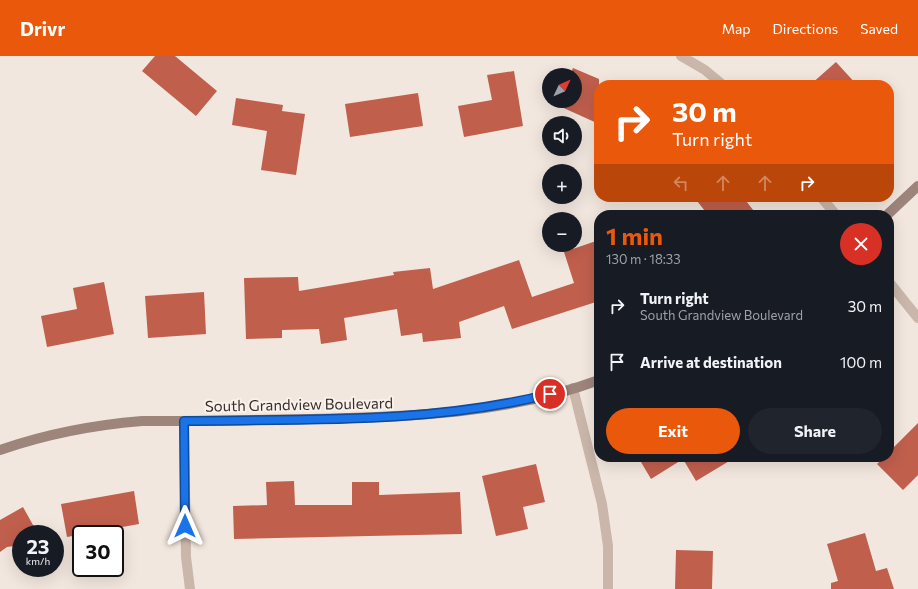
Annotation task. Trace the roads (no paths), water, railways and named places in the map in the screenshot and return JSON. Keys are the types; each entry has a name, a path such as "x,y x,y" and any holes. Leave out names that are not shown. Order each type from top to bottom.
{"street":[{"path":"681,56 705,70 717,80"},
{"path":"892,210 918,186"},
{"path":"825,202 832,210"},
{"path":"894,288 918,318"},
{"name":"South Grandview Boulevard","path":"0,450 25,441 105,424 142,421 405,417 474,410 573,388 594,382"},
{"path":"573,388 602,504 608,546 608,589"},
{"path":"184,421 186,557 190,589"}]}
